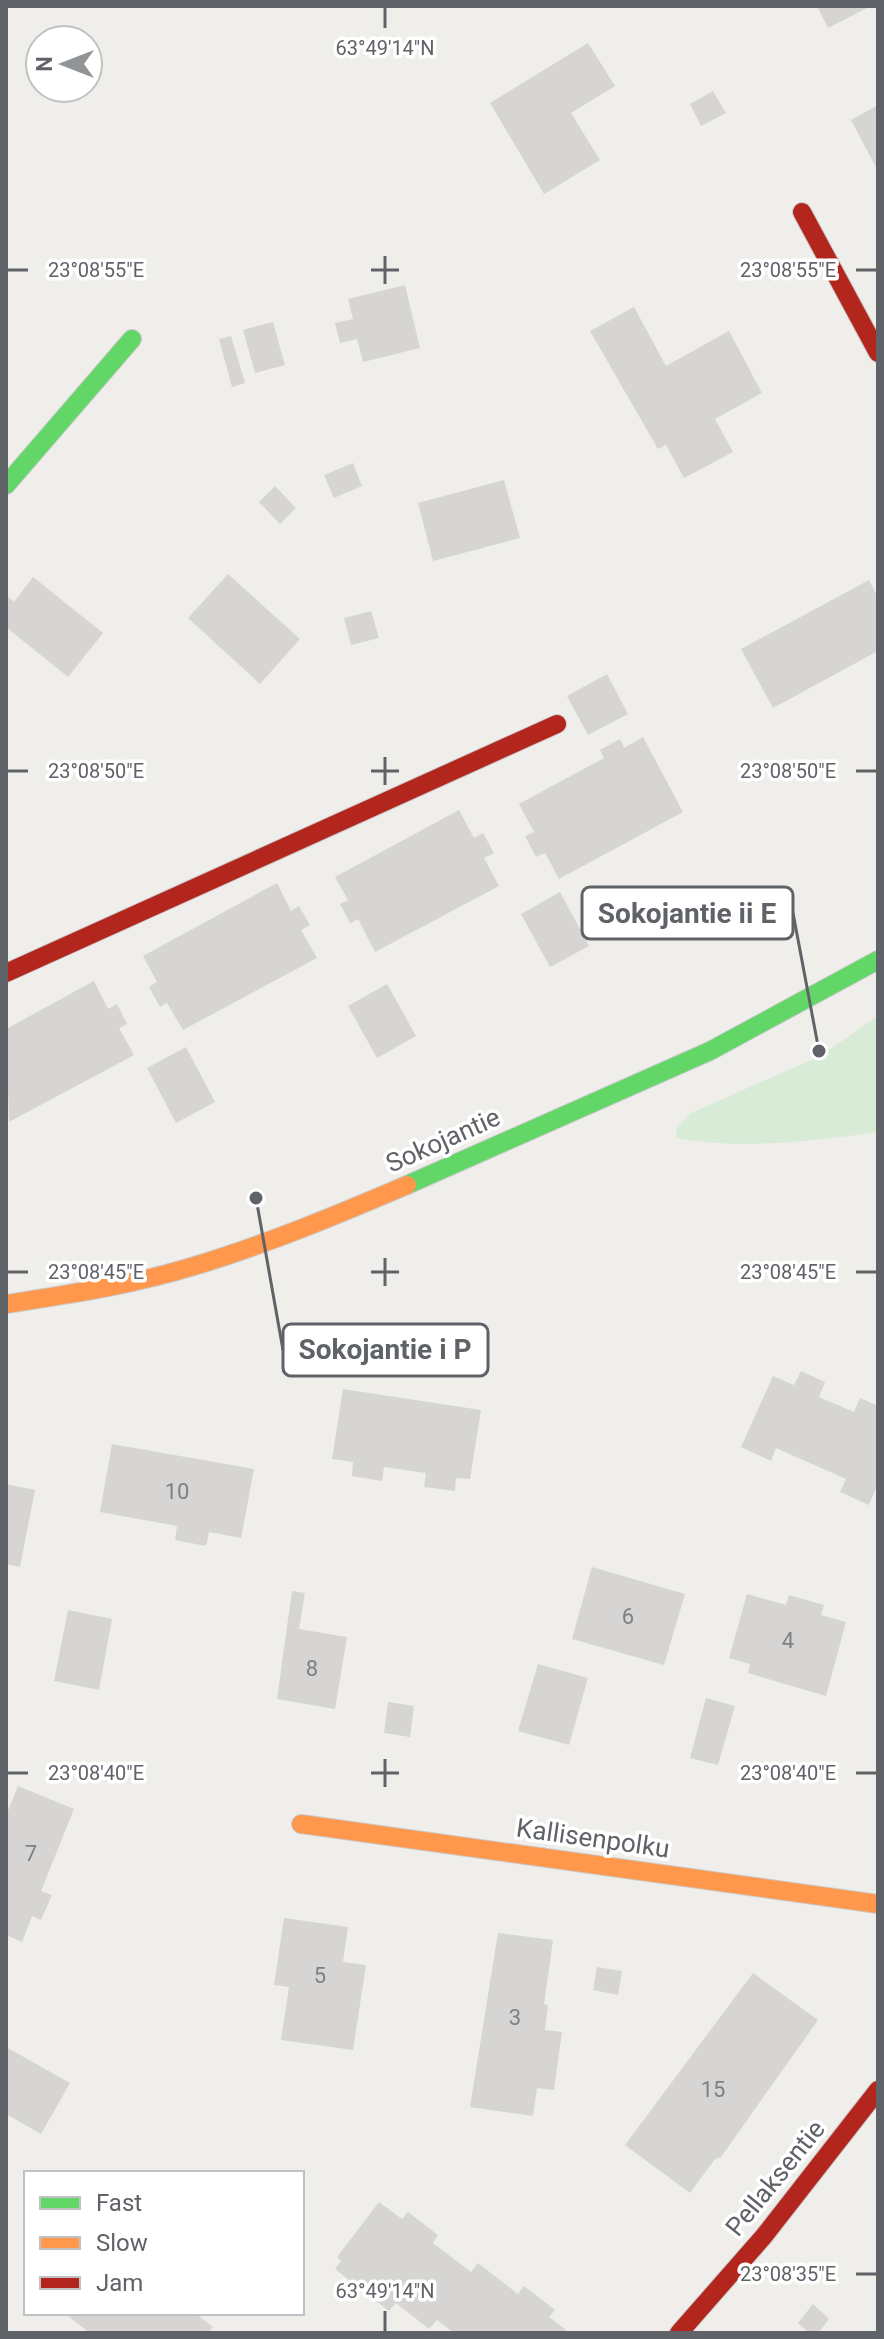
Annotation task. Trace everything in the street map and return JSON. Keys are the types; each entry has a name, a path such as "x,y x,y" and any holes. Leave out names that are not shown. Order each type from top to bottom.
{"street":[{"path":"802,212 878,353"},
{"path":"6,485 132,339"},
{"path":"6,973 557,724"},
{"name":"Sokojantie","path":"6,1304 99,1289 192,1267 317,1224 710,1051 878,960"},
{"name":"Kallisenpolku","path":"301,1824 878,1904"},
{"name":"Pellaksentie","path":"679,2333 764,2236 878,2090"}],"green space":[{"path":"878,1016 878,1132 751,1144 677,1138 676,1128 691,1113 820,1056"}],"building":[{"path":"817,6 871,6 828,28"},
{"path":"588,43 615,86 571,113 600,160 544,194 490,103"},
{"path":"713,91 726,113 701,126 690,104"},
{"path":"878,105 878,171 851,120"},
{"path":"405,285 420,348 363,362 357,339 340,343 335,323 353,319 348,299"},
{"path":"634,307 666,366 729,331 762,393 715,419 733,452 684,478 666,445 658,449 590,331"},
{"path":"273,322 285,365 255,373 243,330"},
{"path":"231,336 245,383 232,387 219,339"},
{"path":"353,463 362,486 334,498 324,475"},
{"path":"504,480 520,538 433,561 418,503"},
{"path":"275,486 296,508 280,524 259,502"},
{"path":"228,574 300,639 260,684 188,618"},
{"path":"33,577 103,633 68,677 6,627 6,595 14,602"},
{"path":"869,580 878,598 878,651 773,708 741,649"},
{"path":"371,611 379,638 351,645 344,618"},
{"path":"607,674 628,714 588,735 567,696"},
{"path":"643,737 683,812 559,879 545,853 536,857 525,836 534,832 519,804 604,758 600,750 620,739 624,748"},
{"path":"459,810 474,838 483,833 494,853 484,858 499,886 375,952 358,919 350,923 340,904 348,900 335,877"},
{"path":"277,883 291,911 299,906 310,925 301,930 317,958 183,1030 167,1003 160,1007 149,987 157,982 143,956"},
{"path":"560,892 589,946 550,967 521,914"},
{"path":"94,981 108,1009 117,1004 127,1024 119,1028 134,1055 9,1122 6,1029"},
{"path":"387,984 416,1036 377,1058 348,1006"},
{"path":"186,1047 215,1102 176,1123 147,1068"},
{"path":"801,1371 825,1382 819,1397 854,1412 860,1398 878,1406 878,1483 869,1505 840,1492 846,1479 776,1448 771,1461 741,1447 773,1376 794,1385"},
{"path":"343,1389 481,1410 470,1479 456,1478 455,1491 424,1487 426,1473 384,1467 382,1481 352,1476 353,1462 332,1459"},
{"path":"112,1444 254,1469 241,1538 209,1532 206,1546 175,1540 177,1526 100,1512"},
{"path":"6,1484 35,1490 20,1567 6,1564"},
{"path":"592,1567 685,1594 664,1665 572,1639"},
{"path":"292,1591 305,1593 299,1629 347,1637 335,1709 277,1699"},
{"path":"747,1594 786,1605 789,1595 824,1605 821,1615 846,1622 826,1696 748,1673 750,1664 729,1658"},
{"path":"68,1610 112,1619 99,1690 54,1681"},
{"path":"538,1664 588,1678 569,1745 518,1731"},
{"path":"706,1698 735,1706 718,1765 690,1758"},
{"path":"388,1702 414,1706 410,1737 384,1733"},
{"path":"18,1786 74,1809 41,1891 52,1895 41,1920 32,1916 22,1942 6,1935 6,1815"},
{"path":"284,1918 348,1927 343,1962 366,1965 353,2050 281,2040 289,1987 274,1985"},
{"path":"498,1933 553,1940 544,2004 548,2005 545,2030 562,2032 554,2090 537,2088 533,2116 470,2107"},
{"path":"597,1967 622,1971 618,1995 593,1990"},
{"path":"753,1973 818,2020 721,2157 715,2159 690,2193 625,2145"},
{"path":"6,2047 70,2083 41,2134 6,2114"},
{"path":"379,2202 402,2219 408,2212 438,2235 433,2243 471,2272 478,2263 518,2294 524,2286 555,2310 549,2317 570,2333 454,2333 437,2320 429,2329 396,2303 389,2311 335,2269 341,2261 337,2257"},
{"path":"813,2304 829,2319 818,2333 809,2333 798,2323"},
{"path":"67,2315 198,2315 213,2327 208,2333 90,2333"}],"traffic: fast":[{"path":"6,485 132,339"},
{"path":"407,1185 710,1051 878,960"}],"traffic: slow":[{"path":"6,1304 171,1273 302,1228 407,1185"},
{"path":"301,1824 878,1904"}],"traffic: jam":[{"path":"802,212 878,353"},
{"path":"6,973 557,724"},
{"path":"679,2333 764,2236 878,2090"}],"place":[{"name":"Sokojantie ii E","path":"819,1051"},
{"name":"Sokojantie i P","path":"256,1198"}]}
